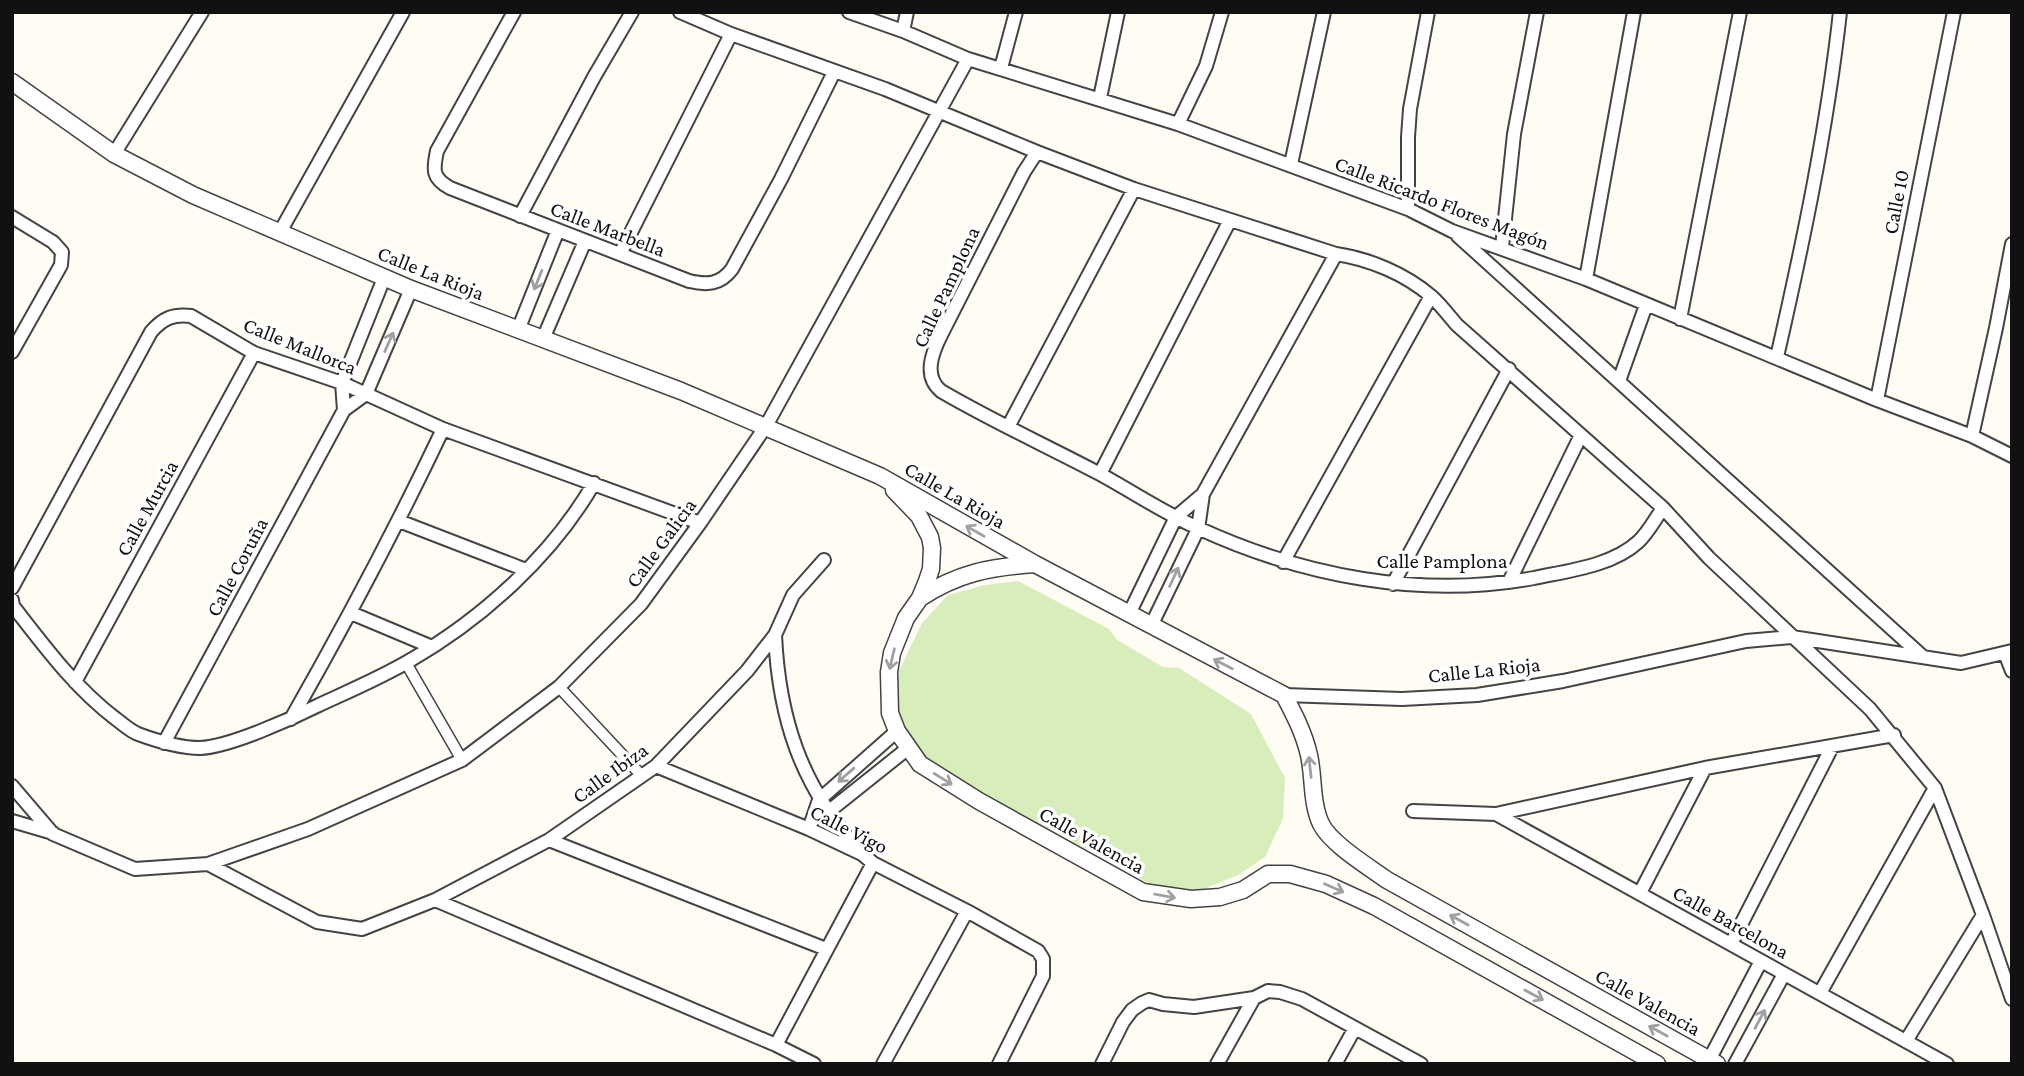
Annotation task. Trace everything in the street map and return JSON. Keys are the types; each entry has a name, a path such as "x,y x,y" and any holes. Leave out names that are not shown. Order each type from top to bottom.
{"street":[{"path":"114,154 202,12"},
{"path":"280,232 402,12"},
{"name":"Calle Marbella","path":"514,12 437,151 435,172 439,182 689,281 709,283 726,277 781,179 834,72"},
{"path":"520,216 632,12"},
{"path":"680,12 730,34 939,111 1134,189 1336,254 1361,258 1390,270 1431,296 1457,326 1663,508 1709,558 1870,709 1894,735 1935,788 2012,999"},
{"name":"Calle Ricardo Flores Magón","path":"849,12 903,31 968,59 1100,98 1291,164 1408,209 1452,231 1586,279 1877,400 1972,436 2012,456"},
{"path":"903,31 907,12"},
{"path":"1001,68 1016,12"},
{"path":"1100,98 1118,12"},
{"path":"1178,124 1206,66 1222,12"},
{"path":"1291,164 1324,12"},
{"path":"1408,209 1410,109 1428,12"},
{"path":"1502,247 1514,134 1537,12"},
{"path":"1586,279 1634,12"},
{"path":"1680,319 1740,12"},
{"path":"1777,357 1802,250 1823,134 1840,12"},
{"name":"Calle 10","path":"1877,400 1954,12"},
{"path":"620,254 730,34"},
{"name":"Calle Galicia","path":"12,821 53,834 135,869 208,864 308,829 462,760 559,687 641,604 766,426 968,59"},
{"name":"Calle La Rioja","path":"12,82 114,154 193,195 384,278 766,426 880,477 1035,565 1284,695 1402,699 1478,695 1563,681 1746,641 1792,637 1922,656"},
{"name":"Calle Pamplona","path":"1037,152 1024,172 934,348 930,375 935,386 941,391 1198,529 1283,562 1393,584 1509,582 1564,572 1623,553 1639,541 1663,508"},
{"path":"1009,427 1134,189"},
{"path":"12,216 53,242 62,252 61,265 12,352"},
{"path":"1100,474 1230,220"},
{"path":"518,330 558,230"},
{"path":"1452,231 1922,656 1961,663 2008,652 2012,671"},
{"path":"543,339 585,241"},
{"path":"1972,436 2012,244"},
{"path":"1129,614 1176,517 1203,494 1336,254"},
{"path":"344,410 342,383 384,278"},
{"path":"366,394 411,289"},
{"path":"1283,562 1431,296"},
{"path":"1619,381 1646,305"},
{"name":"Calle Mallorca","path":"12,588 151,332 158,323 172,316 191,316 254,353 342,383 443,429 700,523"},
{"name":"Calle Murcia","path":"75,682 254,353"},
{"path":"1393,584 1508,369"},
{"name":"Calle Coruña","path":"164,743 344,410 366,394"},
{"path":"291,719 351,613 443,429"},
{"path":"1509,582 1581,435"},
{"name":"Calle Valencia","path":"880,477 919,516 930,537 932,548 931,569 920,598 906,618 892,653 889,672 890,713 907,749 920,764 947,782 1143,892 1181,899 1220,897 1243,890 1268,874 1290,874 1326,884 1374,906 1657,1064"},
{"path":"12,600 13,606 75,682 104,710 134,733 164,743 200,748 291,719 407,663 432,647 478,613 526,570 578,510 594,483"},
{"path":"1151,626 1198,529 1203,494"},
{"path":"399,521 526,570"},
{"name":"Calle Ibiza","path":"208,864 317,922 362,929 435,900 550,840 656,765 747,671 775,635 793,595 824,560"},
{"path":"920,598 954,578 971,573 997,567 1035,565"},
{"path":"351,613 432,647"},
{"name":"Calle Ibiza","path":"775,635 776,672 791,740 818,800 867,859"},
{"path":"407,663 462,760"},
{"path":"559,687 642,776"},
{"name":"Calle Valencia","path":"1284,695 1300,725 1309,756 1312,785 1322,825 1346,851 1387,880 1711,1062"},
{"path":"809,829 818,800 897,731"},
{"name":"Calle Barcelona","path":"1413,811 1496,814 1705,768 1894,735"},
{"path":"1731,944 1832,747"},
{"path":"809,829 907,749"},
{"name":"Calle Vigo","path":"656,765 809,829 1038,951 1043,959 1043,976 999,1064"},
{"path":"1640,893 1705,768"},
{"path":"12,786 53,834"},
{"path":"1820,993 1935,788"},
{"name":"Calle Barcelona","path":"1496,814 1947,1064"},
{"path":"550,840 826,949"},
{"path":"776,1045 826,949 867,859"},
{"path":"1374,906 1387,880"},
{"path":"435,900 776,1045 814,1064"},
{"path":"883,1064 967,911"},
{"path":"1906,1041 1983,915"},
{"path":"1711,1062 1761,961"},
{"path":"1735,1064 1784,974"},
{"path":"1102,1064 1124,1022 1132,1010 1142,1003 1149,1000 1194,1007 1254,998 1268,991 1302,999 1421,1064"},
{"path":"1217,1064 1254,998"},
{"path":"1335,1064 1355,1028"}],"green space":[{"path":"1018,581 1109,629 1117,640 1163,667 1179,668 1251,714 1285,778 1283,818 1265,857 1238,875 1199,891 1157,888 920,758 894,717 899,671 922,623 948,595 985,585"}]}
